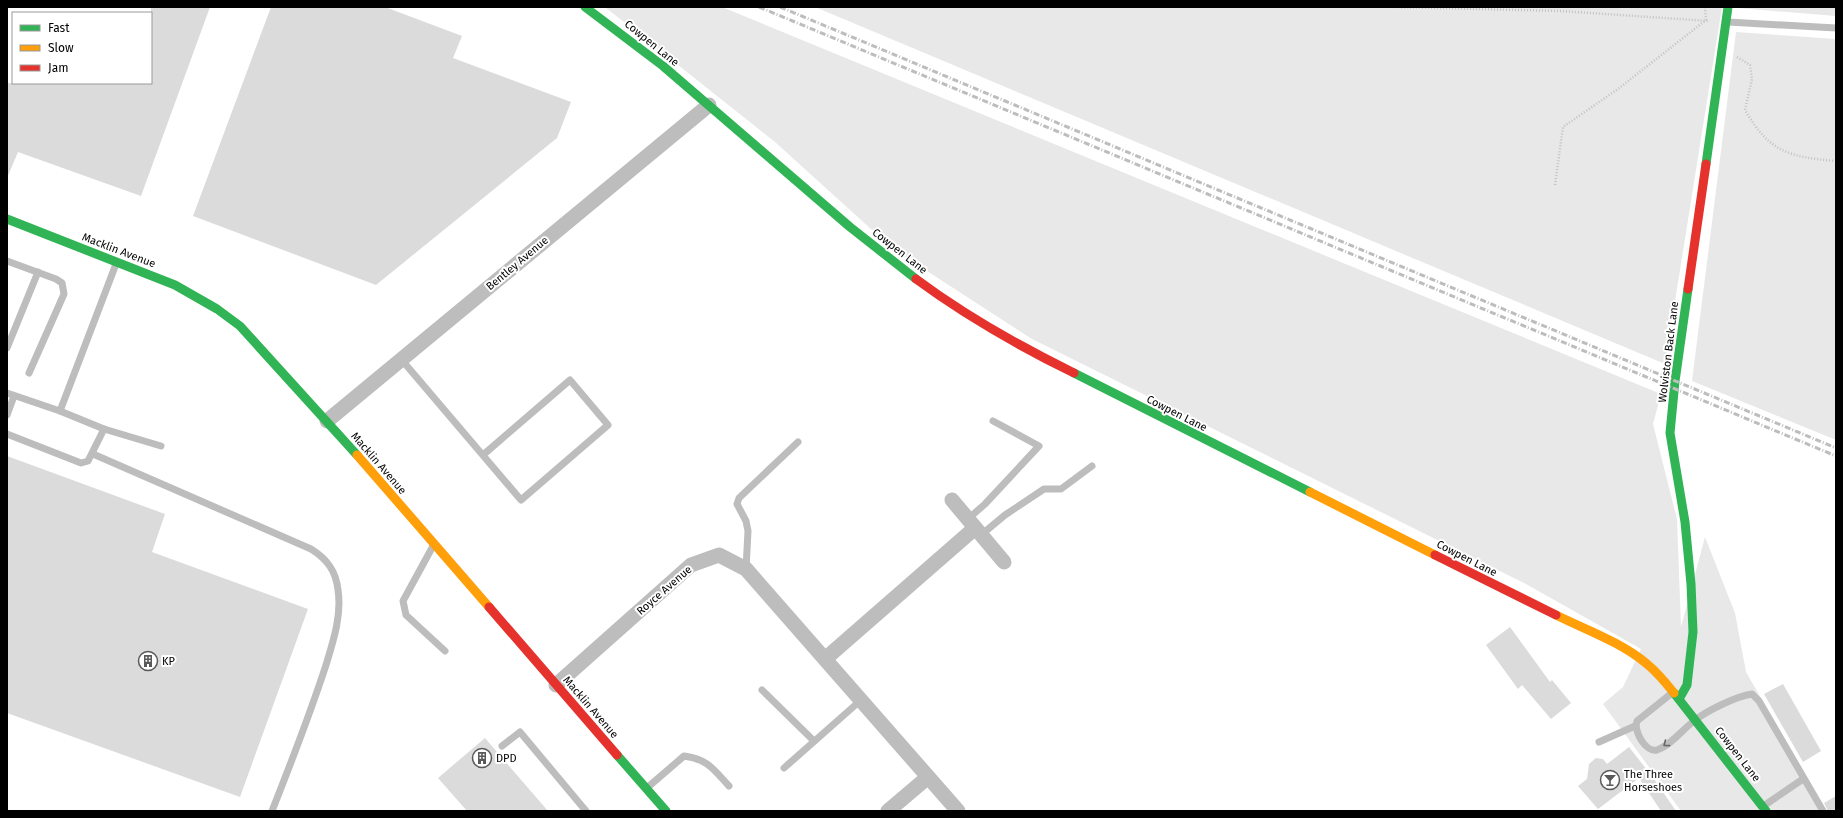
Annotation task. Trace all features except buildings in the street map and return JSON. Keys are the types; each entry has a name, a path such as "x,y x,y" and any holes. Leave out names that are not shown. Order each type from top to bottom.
{"street":[{"name":"Cowpen Lane","path":"585,7 616,29 709,105 888,259 966,314 1024,348 1617,645 1646,663 1676,695 1765,809"},
{"name":"Wolviston Back Lane","path":"1676,695 1687,685 1693,632 1691,584 1684,522 1670,433 1675,381 1728,7"},
{"name":"Bentley Avenue","path":"327,421 709,105"},
{"name":"Macklin Avenue","path":"7,219 175,285 217,309 240,326 327,421 666,811"},
{"path":"952,500 1004,562"},
{"path":"825,659 975,527"},
{"name":"Royce Avenue","path":"556,685 691,565 719,555 746,568 958,811"},
{"path":"888,811 928,777"}],"lane":[{"path":"1725,22 1836,28"},
{"path":"7,261 56,279 62,284 64,294 29,373"},
{"path":"60,411 116,262"},
{"path":"7,348 38,272"},
{"path":"401,359 521,500 608,426 570,380 483,455"},
{"path":"7,393 60,411 104,429 161,446"},
{"path":"7,415 14,396"},
{"path":"975,527 985,504 1039,446 994,421"},
{"path":"7,434 81,463 88,461 93,454 104,429"},
{"path":"746,568 748,531 746,521 737,504 739,498 798,442"},
{"path":"93,454 311,549 323,557 333,571 339,591 335,636 316,695 272,811"},
{"path":"975,527 1005,516 1044,489 1061,490 1092,466"},
{"path":"434,544 403,601 406,615 445,651"},
{"path":"762,690 814,741"},
{"path":"1635,726 1639,737 1654,750 1662,747 1695,719 1740,695 1752,694 1759,701 1822,811"},
{"path":"1599,742 1635,726 1639,717 1676,695"},
{"path":"784,768 861,700"},
{"path":"502,746 520,732 586,811"},
{"path":"647,788 684,756 696,757 707,762 729,786"},
{"path":"1765,809 1803,779"}],"path":[{"path":"1395,7 1561,11 1725,22"},
{"path":"1706,7 1706,20"},
{"path":"1555,185 1563,127 1618,90 1706,20"},
{"path":"1722,51 1750,65 1752,79 1745,110 1756,130 1772,145 1805,159 1836,161"}],"shaded area":[{"path":"605,7 722,7 1661,394 1653,424 1677,519 1681,627 1705,537 1735,613 1746,672 1826,811 1681,811 1603,704 1623,687 1641,649 1526,584 1032,339 893,249 775,142"},
{"path":"815,7 1722,7 1665,364"},
{"path":"1836,7 1836,16 1738,8"},
{"path":"1736,32 1836,39 1836,440 1692,381"}],"railway":[{"path":"759,7 1836,456"},
{"path":"780,7 1836,448"}],"traffic: fast":[{"path":"585,7 663,66 850,227 916,279"},
{"path":"1706,164 1728,7"},
{"path":"7,219 175,285 217,309 240,326 357,455"},
{"path":"1679,699 1687,685 1693,632 1691,584 1685,522 1670,433 1675,381 1688,289"},
{"path":"1074,373 1310,492"},
{"path":"1674,693 1766,811"},
{"path":"617,755 666,811"}],"traffic: slow":[{"path":"357,455 489,607"},
{"path":"1310,492 1435,555"},
{"path":"1556,615 1615,643 1637,656 1654,670 1674,693"}],"traffic: jam":[{"path":"1688,289 1706,164"},
{"path":"916,279 954,306 993,330 1074,373"},
{"path":"1435,555 1556,615"},
{"path":"489,607 617,755"}],"place":[{"name":"KP","path":"148,661"},
{"name":"DPD","path":"482,758"},
{"name":"The Three Horseshoes","path":"1610,780"}]}
